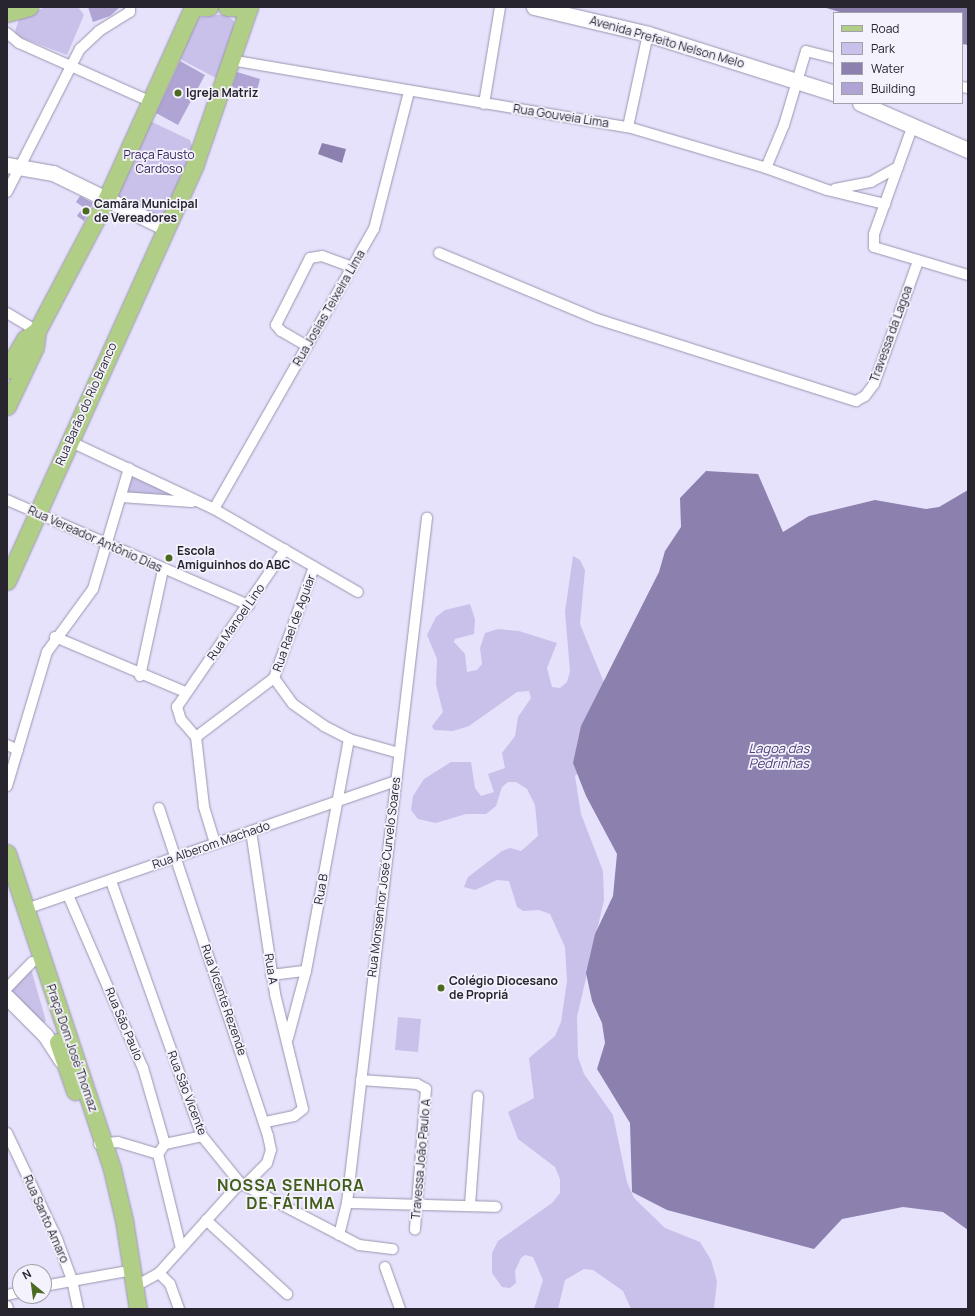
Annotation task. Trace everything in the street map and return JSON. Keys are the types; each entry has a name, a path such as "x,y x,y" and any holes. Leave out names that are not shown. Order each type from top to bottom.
{"main road":[{"path":"7,406 35,346 37,331 106,200 149,101 193,7 209,7"},
{"path":"13,166 53,172 106,200 166,228 195,164 249,7 227,7"},
{"name":"Avenida Prefeito Nelson Melo","path":"534,7 648,34 798,80 833,94"},
{"path":"7,22 19,10"},
{"path":"862,104 968,150"},
{"name":"Rua Barão do Rio Branco","path":"7,581 166,228"},
{"path":"7,370 25,339 37,331"},
{"path":"7,853 26,909 36,957"},
{"path":"7,884 36,957"},
{"name":"Praça Dom José Thomaz","path":"36,957 58,1025 102,1143"},
{"name":"Praça Dom José Thomaz","path":"7,997 45,1035 65,1068 102,1143"},
{"path":"58,1025 65,1068"},
{"path":"102,1143 112,1169 138,1309"}],"street":[{"path":"484,104 500,7"},
{"path":"7,192 13,166 80,49 99,31 130,9"},
{"path":"7,33 19,43 69,67 149,101"},
{"path":"628,127 648,34"},
{"path":"766,168 798,80 806,52 833,58"},
{"name":"Rua Gouveia Lima","path":"230,60 409,92 628,127 766,168 827,190 885,204"},
{"name":"Rua Josias Teixeira Lima","path":"214,510 374,230 409,92"},
{"path":"913,125 873,239 877,249 968,275"},
{"path":"827,190 871,182 898,167"},
{"name":"Travessa da Lagoa","path":"439,252 597,319 856,401 865,396 874,384 918,261"},
{"path":"307,346 277,328 276,321 313,256 322,256 352,267"},
{"path":"7,313 37,331"},
{"path":"69,441 129,468 214,510 358,592"},
{"path":"7,786 41,667 55,637 93,589 129,468"},
{"path":"121,497 198,502"},
{"name":"Rua Vereador Antônio Dias","path":"7,500 163,570 249,605"},
{"name":"Rua Monsenhor José Curvelo Soares","path":"339,1234 347,1203 395,781 427,518"},
{"name":"Rua Manoel Lino","path":"196,737 177,710 185,692 249,605 285,550"},
{"name":"Rua Rael de Aguiar","path":"196,737 274,678 314,567"},
{"path":"140,676 163,570"},
{"path":"55,637 140,676 185,692"},
{"path":"274,678 303,712 349,739 399,752"},
{"path":"196,737 203,800 215,843"},
{"name":"Rua B","path":"288,1038 306,971 349,739"},
{"path":"7,745 18,750"},
{"name":"Rua Alberom Machado","path":"26,909 111,881 215,843 395,781"},
{"name":"Rua Vicente Rezende","path":"158,808 176,857 265,1122 270,1156 242,1184"},
{"name":"Rua A","path":"251,831 271,975 288,1038 302,1104 299,1115 265,1122"},
{"name":"Rua São Vicente","path":"111,881 202,1136 242,1184 365,1246 393,1249"},
{"name":"Rua São Paulo","path":"68,895 143,1068 165,1144"},
{"path":"7,988 36,957"},
{"path":"271,975 306,971"},
{"name":"Travessa João Paulo A","path":"361,1080 417,1084 425,1088 415,1230"},
{"path":"470,1205 478,1096"},
{"name":"Rua Santo Amaro","path":"7,1133 57,1239 72,1280 78,1309"},
{"path":"181,1248 158,1154 165,1144 202,1136"},
{"path":"102,1143 125,1143 158,1154"},
{"path":"52,1284 72,1280 133,1279 159,1273 206,1220 242,1184"},
{"path":"347,1203 416,1207 470,1205 496,1207"},
{"path":"206,1220 287,1294"},
{"path":"385,1267 400,1309"},
{"path":"159,1273 170,1284 180,1309"}],"green space":[{"path":"46,7 78,7 84,15 67,55 17,36 15,31 20,17"},
{"path":"225,14 234,21 234,28 216,78 178,58 196,18"},
{"name":"Praça Fausto Cardoso","path":"150,121 190,140 193,148 162,221 116,196"},
{"path":"132,474 183,498 126,493"},
{"path":"573,556 580,560 585,570 580,624 605,685 581,770 575,776 581,814 603,871 604,900 577,1017 578,1057 584,1074 613,1115 627,1182 634,1198 665,1228 700,1242 711,1260 717,1281 714,1309 631,1309 623,1291 593,1270 584,1269 565,1280 558,1309 534,1309 543,1280 533,1257 525,1255 521,1258 515,1271 516,1283 510,1288 502,1287 492,1273 492,1253 498,1241 552,1203 560,1193 560,1179 555,1167 518,1139 508,1112 534,1098 529,1058 555,1036 561,1022 567,981 565,947 550,914 539,910 523,911 517,907 509,881 497,880 475,890 464,887 468,877 502,851 510,848 521,851 538,836 535,805 527,789 516,782 508,782 502,787 496,806 486,814 466,814 436,823 418,819 411,810 413,796 424,779 451,762 471,762 475,788 481,796 494,792 488,774 505,768 502,753 515,736 518,717 531,698 529,691 517,692 469,726 453,731 434,730 432,726 443,712 436,685 437,659 427,635 436,617 445,610 470,604 475,619 474,634 455,639 454,642 465,654 467,672 477,670 482,664 480,648 485,633 498,629 519,631 557,643 547,668 552,687 560,688 567,682 570,671 565,612"},
{"path":"31,969 46,1021 42,1025 9,994"},
{"path":"398,1017 421,1019 418,1052 395,1050"}],"water":[{"path":"823,7 968,7 968,45 963,44 963,12 840,12"},
{"path":"322,143 346,149 342,163 318,154"},
{"name":"Lagoa das Pedrinhas","path":"706,471 758,474 783,532 809,516 875,500 926,509 939,507 968,490 968,1230 943,1212 903,1207 842,1219 814,1249 667,1210 632,1192 630,1123 597,1069 605,1043 602,1023 592,1001 586,973 595,934 613,896 617,854 586,796 573,763 581,726 659,572 665,551 681,527 680,498"}],"building":[{"path":"88,7 120,7 110,16 93,22"},
{"name":"Igreja Matriz","path":"180,61 205,75 178,125 156,113"},
{"path":"237,72 260,79 256,94 232,87"},
{"path":"80,196 93,203 84,221 77,216 83,207 76,202"}],"place":[{"name":"Igreja Matriz","path":"178,93"},
{"name":"Camâra Municipal de Vereadores","path":"86,211"},
{"name":"Escola Amiguinhos do ABC","path":"169,558"},
{"name":"Colégio Diocesano de Propriá","path":"441,988"}],"district":[{"name":"NOSSA SENHORA DE FÁTIMA","path":"291,1194"}]}
